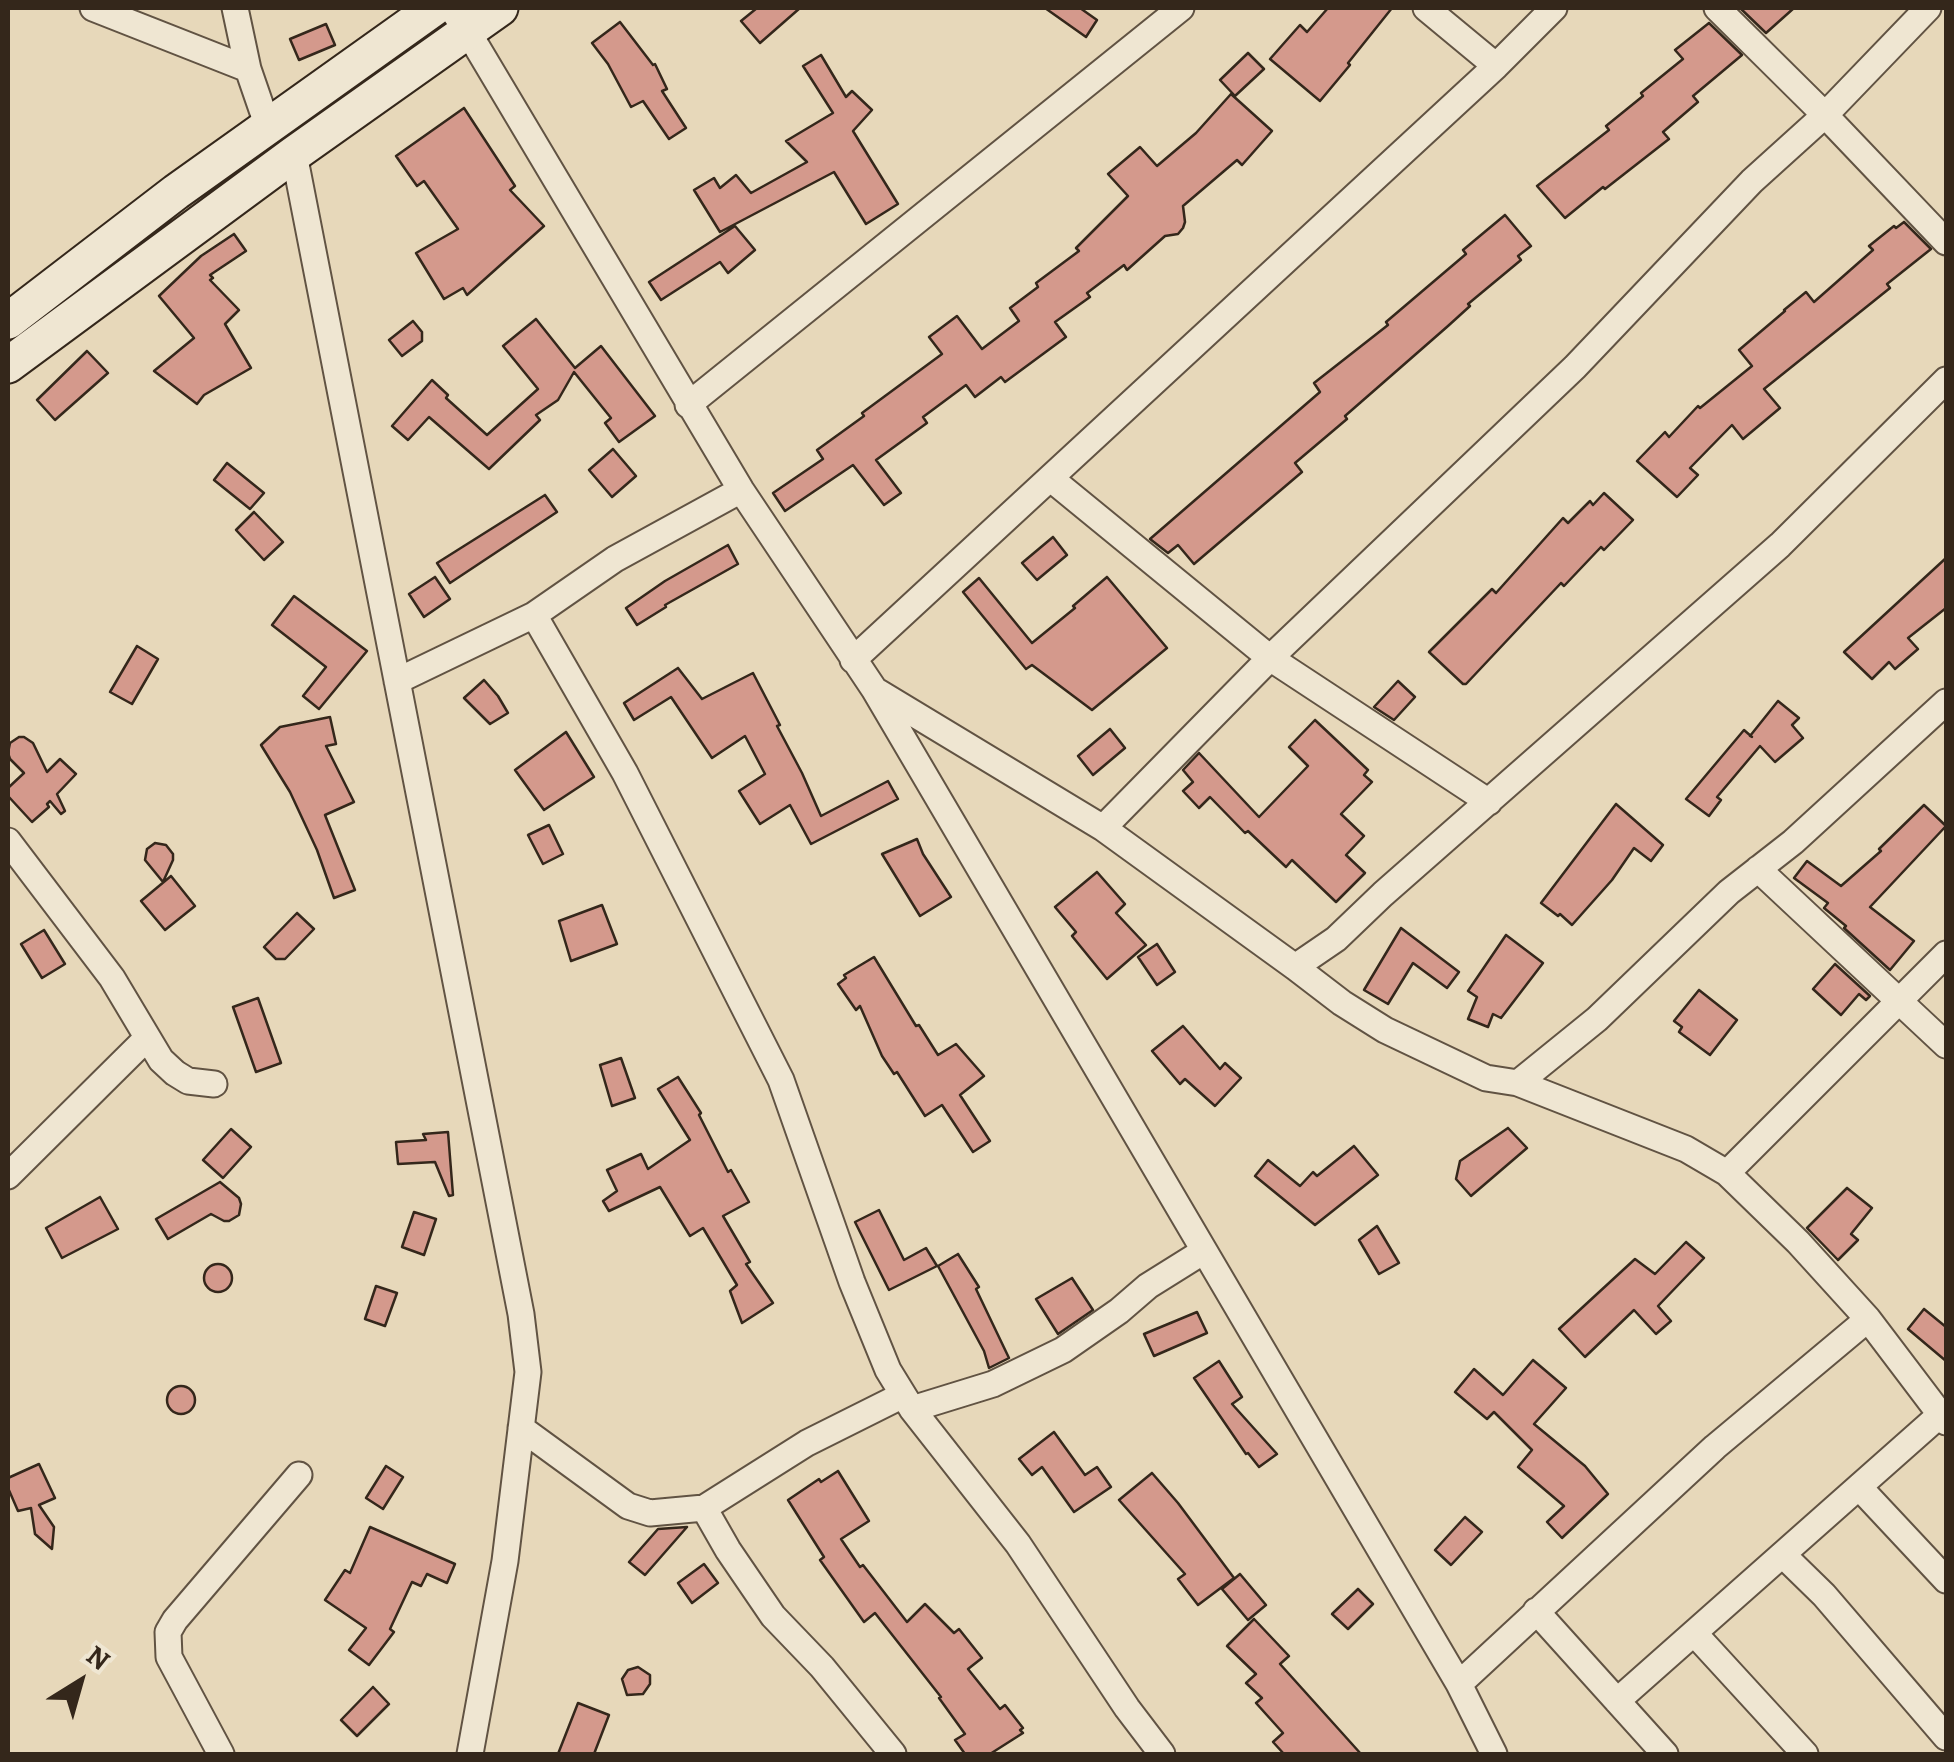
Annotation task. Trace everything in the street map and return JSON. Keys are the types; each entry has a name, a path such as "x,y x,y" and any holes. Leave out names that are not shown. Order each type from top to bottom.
{"main road":[{"path":"8,321 176,192 434,8"},
{"path":"8,365 294,154 459,20 500,8"}],"street":[{"path":"93,8 248,69"},
{"path":"235,8 248,69 268,127"},
{"path":"688,405 1180,8"},
{"path":"1426,8 1496,66"},
{"path":"853,660 1554,8"},
{"path":"1717,8 1946,242"},
{"path":"1102,828 1270,658 1561,380 1752,181 1825,115 1928,8"},
{"path":"459,20 688,405 874,690 1458,1684 1494,1754"},
{"path":"294,154 521,1314 528,1372 505,1561 470,1754"},
{"path":"1296,967 1336,939 1780,545 1946,380"},
{"path":"1050,478 1270,658 1489,802"},
{"path":"397,682 534,615 616,559 741,490"},
{"path":"534,615 625,773 781,1080 852,1282 888,1370 907,1402 1018,1544 1162,1754"},
{"path":"874,690 1102,828 1342,1003 1385,1030 1486,1078 1518,1084 1686,1149 1727,1173 1798,1242 1868,1319 1944,1418 1617,1702"},
{"path":"1518,1084 1598,1019 1729,892 1793,842 1946,702"},
{"path":"8,841 112,978 161,1060 188,1081 214,1084"},
{"path":"1758,869 1946,1045"},
{"path":"1727,1173 1946,954"},
{"path":"8,1176 148,1038"},
{"path":"521,1428 628,1506 650,1512 704,1508 807,1444 907,1402 994,1384 1063,1350 1119,1312 1148,1286 1204,1251"},
{"path":"1458,1684 1714,1447 1868,1319"},
{"path":"220,1754 169,1657 168,1632 299,1475"},
{"path":"1860,1487 1946,1580"},
{"path":"704,1508 773,1616 893,1754"},
{"path":"1783,1555 1824,1596 1946,1737"},
{"path":"1536,1611 1665,1754"},
{"path":"1694,1633 1806,1754"}],"building":[{"path":"757,8 800,8 760,43 741,21"},
{"path":"1045,8 1080,8 1097,20 1086,37"},
{"path":"1328,8 1392,8 1320,101 1270,59 1300,25 1307,32"},
{"path":"1740,8 1794,8 1766,33"},
{"path":"620,22 655,64 667,89 662,91 686,128 669,139 643,101 631,107 592,43"},
{"path":"1709,23 1742,55 1693,96 1698,102 1663,132 1669,139 1565,218 1537,186 1609,130 1606,126 1683,59 1675,50"},
{"path":"326,24 335,45 299,60 290,39"},
{"path":"1248,53 1264,69 1235,96 1220,80"},
{"path":"821,55 846,97 852,91 872,110 853,131 898,204 866,224 834,172 720,232 694,190 714,178 720,188 736,175 751,193 807,162 786,141 833,113 803,66"},
{"path":"1231,94 1272,131 1242,165 1237,160 1183,206 1185,222 1178,234 1165,236 1127,270 1124,265 1087,293 1090,297 1055,322 1066,337 1005,382 1001,377 975,397 966,385 923,417 927,423 876,460 901,493 884,505 853,465 785,511 773,493 823,459 817,450 942,354 929,337 957,316 982,349 1019,321 1010,308 1079,251 1076,248 1128,196 1108,174 1140,147 1157,166 1196,133"},
{"path":"464,108 515,186 510,190 544,226 467,295 463,288 444,299 416,253 458,229 424,181 417,186 396,156"},
{"path":"1505,215 1531,246 1518,256 1521,260 1295,463 1302,472 1194,564 1178,545 1168,553 1150,539 1320,392 1314,383 1388,325 1386,322"},
{"path":"1904,222 1931,249 1887,284 1890,288 1764,389 1780,408 1743,439 1732,425 1690,468 1698,475 1677,497 1637,461 1665,432 1669,437 1698,406 1752,366 1739,350 1806,292 1814,302 1873,250 1869,246"},
{"path":"735,226 755,250 728,273 720,262 661,300 649,282"},
{"path":"234,234 246,251 210,275 210,280 239,310 225,324 251,368 204,395 197,404 154,371 194,338 159,296 201,256"},
{"path":"536,319 575,368 601,346 655,416 619,442 605,423 611,418 574,372 558,400 536,415 540,420 489,469 429,417 408,440 392,426 432,380 487,435 538,389 503,346"},
{"path":"413,321 422,332 422,341 402,356 389,340"},
{"path":"87,351 108,373 55,420 37,400"},
{"path":"613,449 636,476 612,497 589,470"},
{"path":"227,463 264,493 250,509 214,480"},
{"path":"1604,493 1633,520 1564,586 1561,583 1463,684 1429,652 1492,589 1496,593 1563,518 1568,523"},
{"path":"545,495 557,512 450,583 437,563"},
{"path":"254,512 283,542 264,560 236,530"},
{"path":"1053,537 1067,555 1037,580 1022,563"},
{"path":"728,545 738,564 637,625 626,608"},
{"path":"1946,558 1946,608 1908,638 1918,649 1895,669 1889,662 1872,679 1844,652"},
{"path":"435,577 450,599 424,617 409,594"},
{"path":"1107,577 1167,648 1092,710 1032,665 1026,669 963,592 979,578 1032,643"},
{"path":"294,596 367,651 319,709 303,696 326,667 272,625"},
{"path":"137,646 158,659 132,704 110,692"},
{"path":"678,668 702,699 753,673 821,816 888,781 898,799 811,844 790,805 760,824 739,791 765,774 745,736 712,758 671,697 634,720 624,703"},
{"path":"484,680 508,713 490,724 464,698"},
{"path":"1398,681 1415,697 1394,720 1374,707"},
{"path":"1778,701 1799,718 1792,725 1803,738 1775,762 1760,746 1717,797 1721,800 1709,816 1686,799 1744,730 1750,736"},
{"path":"330,717 336,744 326,746 354,802 325,815 355,890 334,898 290,792 261,745 280,727"},
{"path":"1315,720 1368,770 1364,775 1372,782 1341,814 1364,836 1346,855 1365,873 1336,902 1292,860 1286,867 1248,831 1245,833 1210,797 1199,808 1183,791 1193,782 1183,770 1199,753 1259,817 1308,766 1289,747"},
{"path":"1110,729 1125,748 1093,775 1078,756"},
{"path":"566,732 594,777 544,810 515,770"},
{"path":"19,737 33,743 47,772 60,759 76,774 57,794 65,811 61,814 50,801 49,807 32,822 8,796 8,788 24,773 8,753 10,743"},
{"path":"1616,804 1663,845 1651,861 1634,848 1572,925 1541,903"},
{"path":"1924,805 1946,826 1870,907 1914,941 1890,970 1824,908 1828,903 1794,878 1807,861 1841,886"},
{"path":"549,825 563,854 543,864 528,835"},
{"path":"917,839 951,897 920,916 882,854"},
{"path":"155,843 166,845 173,854 163,882 145,860 147,849"},
{"path":"1097,872 1125,904 1116,913 1146,945 1107,979 1072,936 1076,932 1055,907"},
{"path":"171,876 195,906 165,930 141,901"},
{"path":"602,905 617,944 571,961 559,921"},
{"path":"297,913 314,929 285,959 276,959 264,947"},
{"path":"1401,928 1459,972 1447,988 1413,963 1388,1004 1364,990"},
{"path":"44,930 65,964 42,978 21,944"},
{"path":"1506,935 1543,963 1501,1018 1493,1014 1488,1027 1468,1019 1477,997 1468,991"},
{"path":"1157,944 1175,972 1157,985 1138,957"},
{"path":"874,957 938,1055 956,1044 984,1076 960,1095 990,1141 973,1152 942,1105 925,1116 882,1056 860,1006 856,1010 838,984 846,978 844,975"},
{"path":"1835,964 1870,996 1866,1000 1859,994 1841,1015 1813,989"},
{"path":"1699,990 1737,1020 1710,1055 1679,1032 1682,1027 1674,1021"},
{"path":"258,998 281,1063 256,1072 233,1007"},
{"path":"1183,1026 1220,1069 1225,1063 1241,1078 1215,1106 1185,1079 1180,1084 1152,1051"},
{"path":"621,1058 635,1098 612,1106 600,1065"},
{"path":"678,1077 701,1113 728,1172 731,1170 749,1202 723,1216 750,1262 746,1264 773,1303 742,1323 730,1291 737,1285 703,1228 690,1236 660,1187 609,1211 603,1201 617,1191 607,1170 641,1154 648,1169 690,1140 658,1089"},
{"path":"1508,1128 1527,1148 1471,1196 1456,1179 1460,1161"},
{"path":"231,1129 251,1147 223,1178 203,1160"},
{"path":"448,1132 453,1195 449,1196 435,1162 398,1164 396,1142 426,1140 423,1134"},
{"path":"1354,1146 1378,1175 1315,1225 1255,1176 1268,1160 1300,1186 1313,1172 1317,1176"},
{"path":"220,1182 239,1198 239,1215 224,1221 211,1214 168,1239 156,1219"},
{"path":"1847,1188 1872,1208 1851,1234 1858,1240 1838,1260 1807,1228"},
{"path":"100,1197 118,1229 62,1258 46,1228"},
{"path":"879,1210 904,1260 926,1248 937,1266 889,1290 855,1222"},
{"path":"414,1212 436,1219 424,1255 402,1247"},
{"path":"1377,1226 1399,1263 1379,1274 1359,1240"},
{"path":"1686,1242 1704,1258 1658,1306 1671,1321 1656,1334 1634,1310 1585,1357 1559,1329 1635,1259 1655,1274"},
{"path":"958,1254 979,1287 976,1289 1009,1358 989,1368 984,1351 938,1266"},
{"path":"218,1264 228,1268 232,1278 228,1288 218,1292 208,1288 204,1278 208,1268"},
{"path":"1072,1278 1093,1310 1058,1334 1036,1299"},
{"path":"376,1286 397,1293 385,1326 365,1319"},
{"path":"1924,1309 1946,1327 1946,1361 1908,1329"},
{"path":"1197,1312 1207,1333 1154,1356 1144,1334"},
{"path":"1533,1360 1566,1388 1534,1424 1585,1466 1608,1494 1562,1538 1547,1522 1564,1506 1518,1467 1532,1450 1494,1412 1487,1419 1455,1392 1474,1369 1503,1395"},
{"path":"1219,1361 1242,1397 1232,1404 1277,1454 1259,1467 1194,1378"},
{"path":"181,1386 191,1390 195,1400 191,1410 181,1414 171,1410 167,1400 171,1390"},
{"path":"1054,1432 1085,1475 1097,1467 1111,1487 1074,1512 1042,1467 1032,1475 1019,1459"},
{"path":"39,1464 55,1498 39,1505 54,1527 52,1549 35,1534 31,1508 18,1511 8,1488 8,1478"},
{"path":"386,1466 403,1477 383,1509 366,1498"},
{"path":"838,1471 869,1521 841,1539 860,1567 863,1565 907,1622 925,1604 954,1633 959,1629 982,1658 968,1669 1000,1709 1005,1705 1023,1728 1023,1733 990,1754 965,1754 955,1740 965,1734 941,1697 875,1613 864,1622 820,1560 824,1557 788,1500"},
{"path":"1152,1473 1234,1578 1198,1605 1178,1579 1185,1574 1119,1500"},
{"path":"1465,1517 1482,1532 1451,1565 1435,1550"},
{"path":"370,1527 455,1564 447,1583 427,1574 421,1586 412,1582 390,1629 394,1632 369,1665 349,1650 366,1628 325,1600 345,1570 350,1573"},
{"path":"687,1527 645,1575 629,1562 658,1529"},
{"path":"704,1564 718,1583 692,1603 678,1583"},
{"path":"1240,1574 1266,1605 1248,1620 1222,1589"},
{"path":"1358,1589 1373,1604 1348,1629 1332,1614"},
{"path":"1254,1619 1289,1656 1280,1664 1361,1754 1284,1754 1273,1742 1283,1733 1256,1703 1262,1698 1246,1683 1256,1674 1227,1646"},
{"path":"638,1667 650,1675 650,1684 643,1694 627,1695 622,1679 628,1670"},
{"path":"373,1687 389,1704 357,1736 341,1720"},
{"path":"578,1703 609,1715 594,1754 558,1754"}]}
